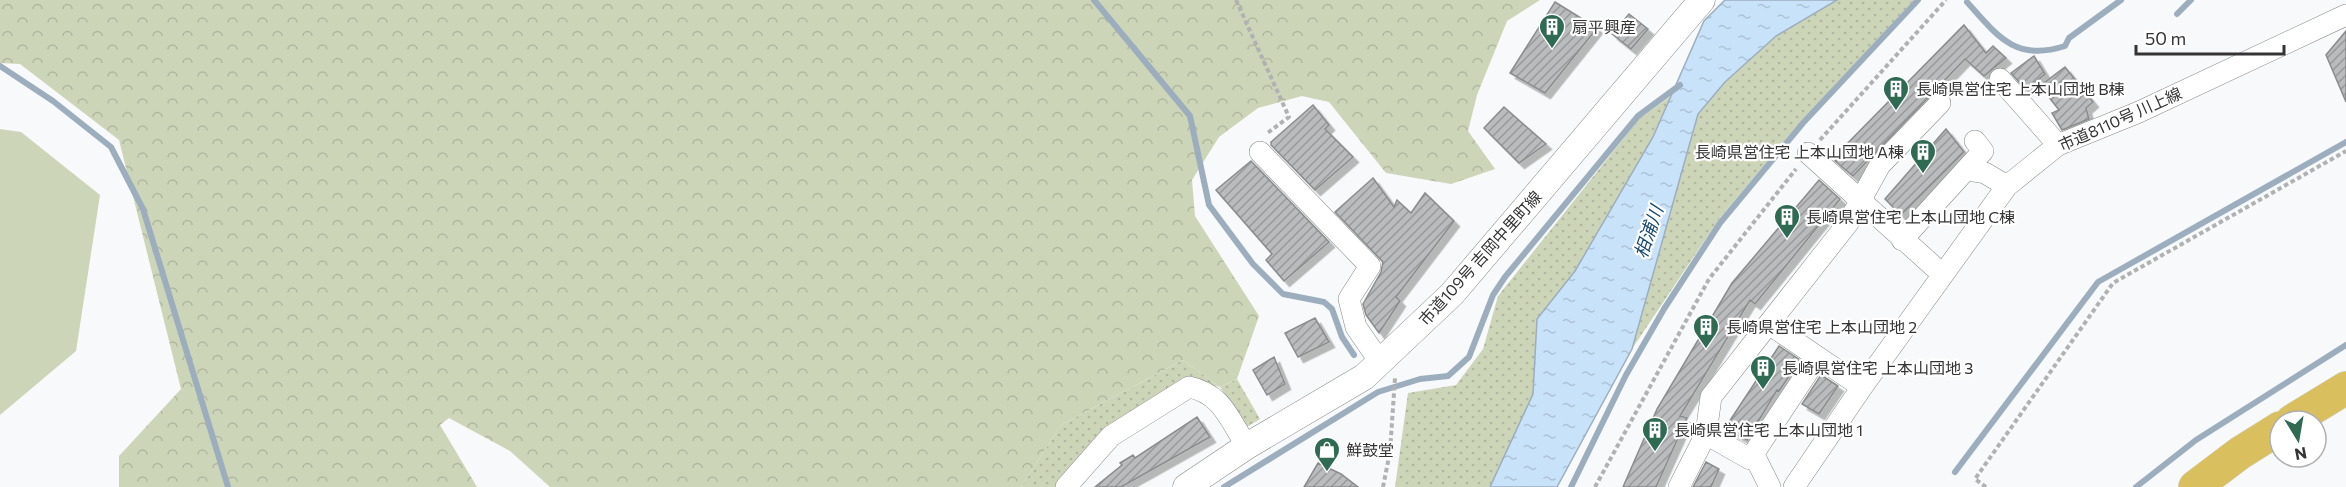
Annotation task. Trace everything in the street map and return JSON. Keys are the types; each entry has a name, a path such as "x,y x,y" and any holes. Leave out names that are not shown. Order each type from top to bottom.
{"highway":[{"path":"2312,409 2346,388"},
{"path":"2195,487 2240,453 2268,436"}],"street":[{"name":"市道109号 吉岡中里町線","path":"1186,487 1247,446 1364,377 1388,366 1702,0"},
{"name":"市道8110号 川上線","path":"1794,487 1862,387 2007,186 2058,145 2139,112 2346,15"},
{"path":"2000,79 2058,145"},
{"path":"1679,487 1706,434 1711,397 1848,223 1880,165 1940,103"},
{"path":"1902,240 1983,151 1975,141"},
{"path":"1260,152 1370,266 1349,298 1356,327 1388,366"},
{"path":"1808,153 1942,274"},
{"path":"1966,170 1985,173 2007,186"},
{"path":"1768,324 1862,387"},
{"path":"1706,434 1750,459 1817,358"},
{"path":"1066,487 1111,436 1189,387 1204,390 1216,398 1247,446"},
{"path":"1753,453 1770,487"}],"path":[{"path":"1236,0 1289,117 1256,142 1260,152"},
{"path":"1595,487 1709,279 1808,153 1946,0"},
{"path":"1986,487 1976,479 2113,283 2346,151"},
{"path":"1383,487 1390,452 1394,398 1388,366"}],"green space":[{"path":"0,0 1540,0 1507,21 1477,95 1468,131 1495,169 1451,184 1386,173 1329,102 1302,96 1258,108 1219,137 1192,180 1195,216 1259,316 1237,379 1220,387 1183,360 1061,425 1021,487 550,487 510,451 449,418 440,425 477,487 119,487 119,456 181,389 119,140 20,64 0,63"},
{"path":"1837,0 1914,0 1795,128 1719,219 1632,349 1698,114 1725,82 1776,36"},
{"path":"1671,96 1653,137 1575,271 1537,319 1533,394 1490,487 1395,487 1408,393 1456,385 1483,349 1498,296 1639,119"},
{"path":"0,129 21,132 100,195 76,351 0,415"},
{"path":"1183,360 1220,387 1186,378 1057,487 1021,487 1061,425"},
{"path":"1237,379 1260,419 1245,428 1220,387"}],"water":[{"name":"相浦川","path":"1725,0 1837,0 1776,36 1725,82 1698,114 1632,349 1557,487 1490,487 1533,394 1537,319 1575,271 1653,137 1704,21"}],"building":[{"name":"扇平興産","path":"1555,2 1597,28 1545,93 1510,73"},
{"path":"1629,14 1648,29 1631,49 1612,34"},
{"name":"長崎県営住宅 上本山団地 B棟","path":"1964,25 1986,53 1993,46 2006,58 1984,76 1965,59 1853,176 1835,161 1838,157 1836,155"},
{"path":"2346,31 2346,102 2326,55"},
{"path":"2034,56 2045,74 2026,90 2011,73"},
{"path":"2065,67 2093,102 2086,108 2089,119 2062,130 2052,113 2059,110 2040,86"},
{"path":"1313,105 1329,125 1325,129 1353,157 1315,190 1271,145 1271,142"},
{"path":"1504,107 1546,144 1519,163 1484,128"},
{"name":"長崎県営住宅 上本山団地 A棟","path":"1946,129 1964,152 1901,215 1885,199"},
{"path":"1251,161 1329,242 1284,281 1266,260 1272,254 1216,190"},
{"path":"1373,178 1394,207 1397,200 1411,213 1425,193 1454,221 1396,297 1400,301 1379,333 1366,315 1363,304 1381,272 1383,262 1335,212"},
{"path":"1819,180 1840,199 1755,304 1750,300 1680,416 1687,418 1656,487 1623,487 1657,409 1732,283"},
{"path":"1315,318 1329,342 1298,357 1285,333"},
{"name":"長崎県営住宅 上本山団地 3","path":"1779,346 1800,360 1779,391 1777,390 1747,440 1725,428"},
{"path":"1274,357 1285,384 1267,395 1253,370"},
{"path":"1821,375 1838,386 1819,414 1802,404"},
{"path":"1197,417 1210,437 1121,487 1095,487 1122,465 1120,463 1133,455 1135,458"},
{"path":"1706,462 1719,469 1711,487 1693,487"},
{"name":"鮮鼓堂","path":"1318,463 1341,474 1358,487 1304,487"}],"waterway":[{"path":"1094,0 1190,116 1209,205 1253,264 1283,294 1324,302 1332,309 1342,337 1354,355"},
{"path":"1571,487 1626,375 1664,309 1720,223 1803,123 1918,0"},
{"path":"1967,2 1999,36 2009,43 2033,51 2065,46 2069,38 2121,0"},
{"path":"2177,14 2191,0"},
{"path":"0,66 53,101 111,147 143,209 228,487"},
{"path":"1224,487 1378,392 1420,379 1448,376 1469,357 1493,295 1505,277 1638,116 1680,85"},
{"path":"1955,472 2098,282 2346,142"},
{"path":"2136,487 2196,440 2346,345"}],"place":[{"name":"扇平興産","path":"1552,50"},
{"name":"長崎県営住宅 上本山団地 B棟","path":"1896,112"},
{"name":"長崎県営住宅 上本山団地 A棟","path":"1923,175"},
{"name":"長崎県営住宅 上本山団地 C棟","path":"1787,240"},
{"name":"長崎県営住宅 上本山団地 2","path":"1706,350"},
{"name":"長崎県営住宅 上本山団地 3","path":"1763,391"},
{"name":"長崎県営住宅 上本山団地 1","path":"1655,453"},
{"name":"鮮鼓堂","path":"1327,473"}]}
